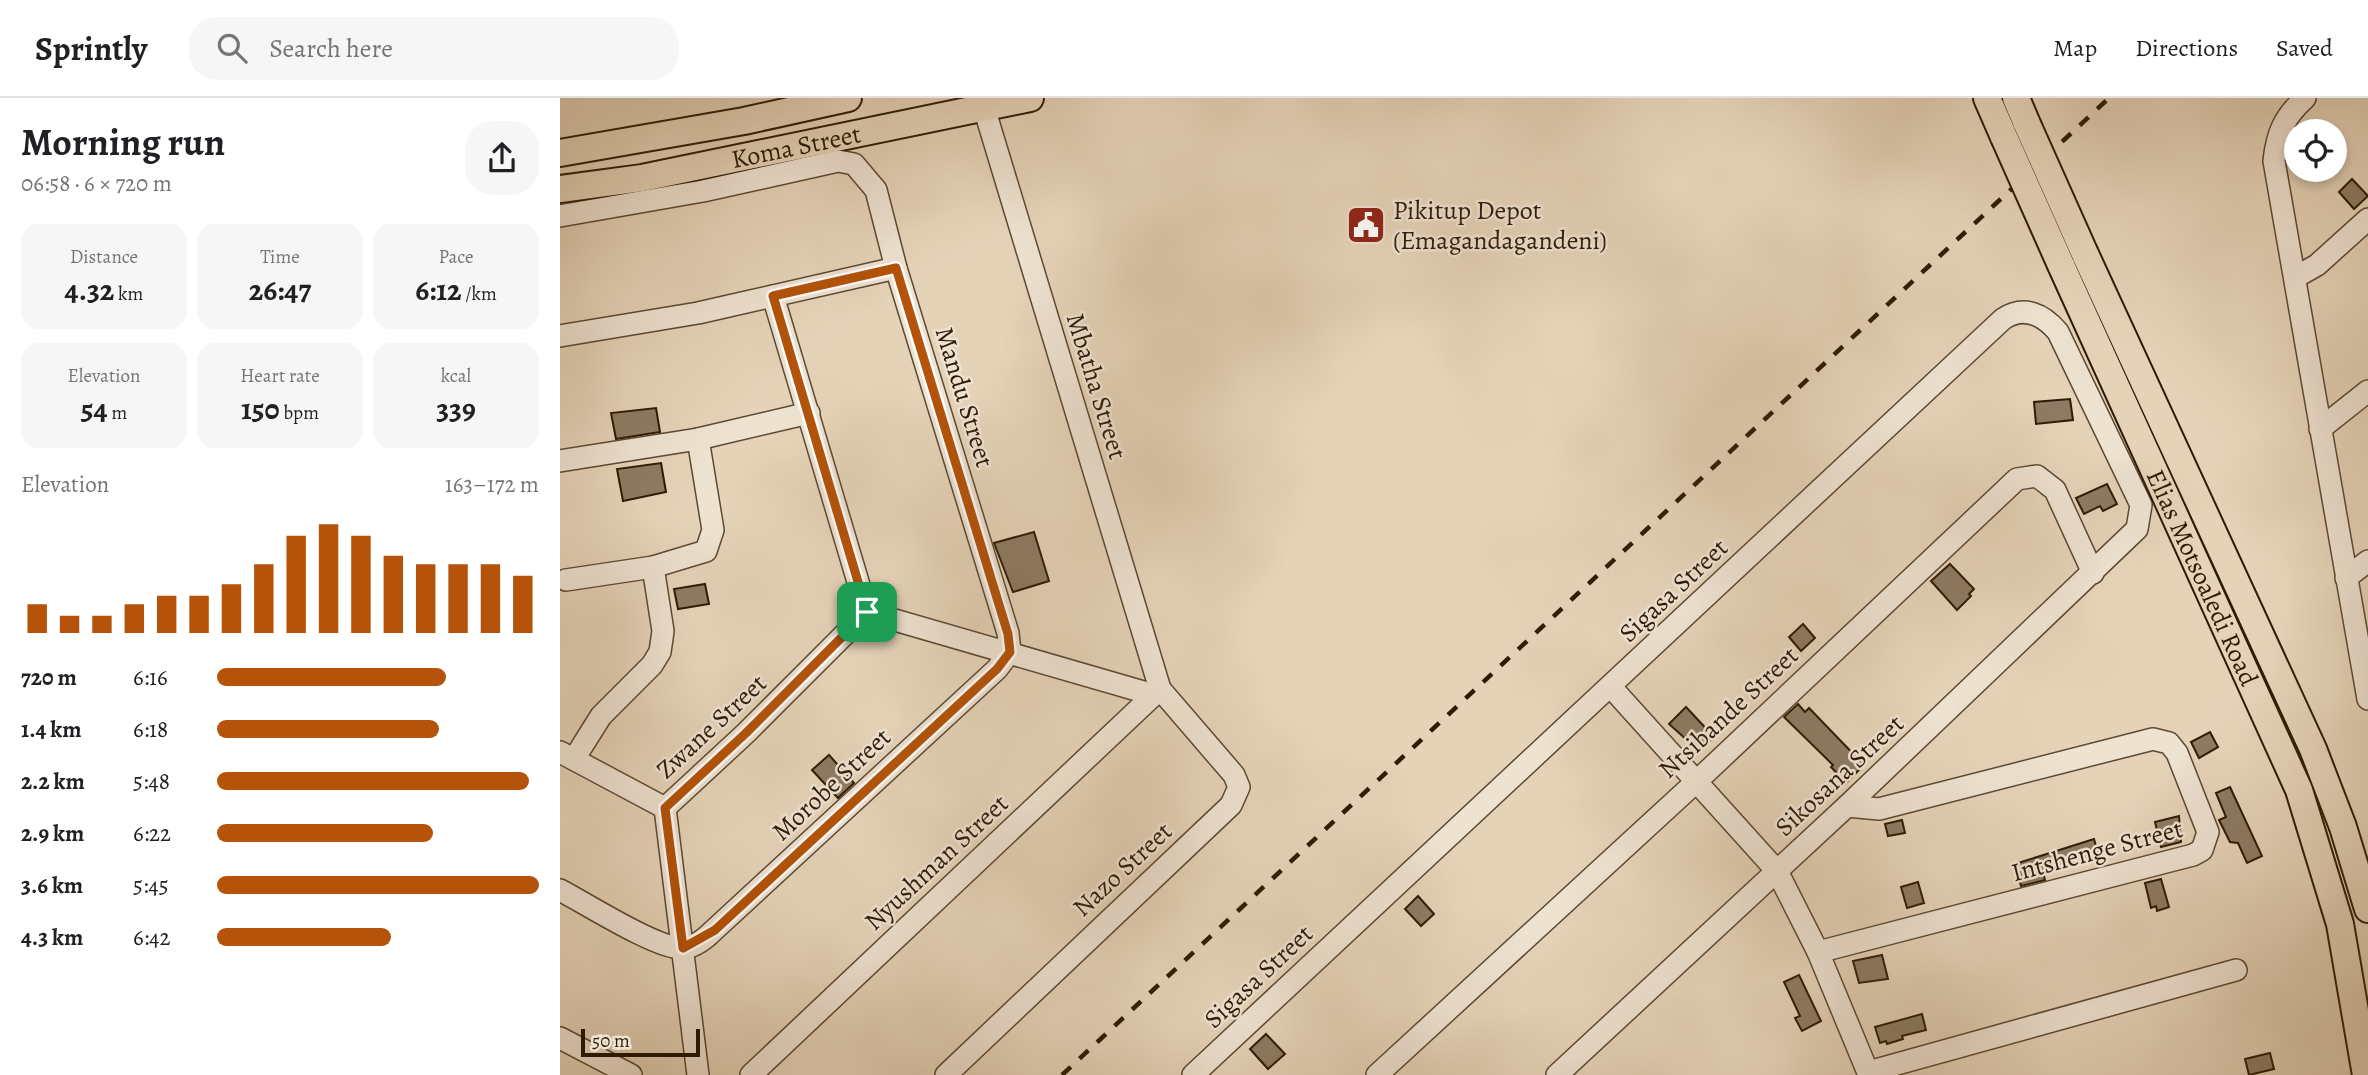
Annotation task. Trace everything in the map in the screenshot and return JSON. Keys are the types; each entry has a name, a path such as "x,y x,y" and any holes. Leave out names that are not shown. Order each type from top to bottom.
{"main road":[{"name":"Koma Street","path":"560,153 744,121 848,98"},
{"name":"Koma Street","path":"560,189 642,178 982,103 1030,98"},
{"name":"Elias Motsoaledi Road","path":"1987,98 2004,137 2073,260 2313,749 2343,827 2368,909"},
{"name":"Elias Motsoaledi Road","path":"2016,98 2073,260 2299,790 2340,924 2366,1075"}],"street":[{"path":"2305,98 2288,113 2279,130 2274,161 2368,699"},
{"name":"Mbatha Street","path":"982,103 1157,692"},
{"name":"Koma Street","path":"560,216 703,191 838,161 854,164"},
{"name":"Mandu Street","path":"854,164 876,190 896,268 1008,634 1010,652"},
{"path":"2296,277 2330,254 2368,219"},
{"path":"560,336 698,313 896,268"},
{"path":"773,296 867,612 1157,692"},
{"name":"Sigasa Street","path":"1193,1075 2011,314 2034,313 2057,332 2141,505"},
{"path":"2320,429 2368,391"},
{"path":"560,461 698,439 809,413"},
{"path":"566,580 696,556 710,546 712,526 698,439"},
{"name":"Ntsibande Street","path":"1377,1075 1697,780 2017,479 2037,476 2055,490 2093,573"},
{"name":"Sikosana Street","path":"1557,1075 1847,806 2133,534 2139,522 2141,505"},
{"path":"2346,578 2368,561"},
{"path":"653,566 663,631 660,652 652,665 601,716 567,756 665,808"},
{"name":"Zwane Street","path":"698,1075 665,808 746,733 867,612"},
{"name":"Morobe Street","path":"683,948 715,930 997,669 1010,652"},
{"path":"1611,687 1777,871 1818,952 1869,1074 2236,970"},
{"name":"Nyushman Street","path":"757,1073 1157,692"},
{"name":"Nazo Street","path":"946,1075 1235,800 1239,787 1237,778 1157,692"},
{"name":"Intshenge Street","path":"1818,952 2193,855 2202,850 2208,832 2176,753 2169,743 2153,739 1889,806 1868,809 1847,806"},
{"path":"560,890 655,940 683,948"},
{"path":"560,1038 631,1075"}],"building":[{"path":"2352,179 2368,196 2354,209 2339,192"},
{"path":"2070,399 2073,420 2036,424 2034,402"},
{"path":"656,408 660,432 616,439 611,413"},
{"path":"661,463 666,492 623,501 617,469"},
{"path":"2107,484 2117,504 2103,511 2100,506 2084,514 2076,498"},
{"path":"1034,532 1049,581 1013,592 994,543"},
{"path":"1950,564 1974,589 1957,610 1931,581"},
{"path":"705,584 709,604 678,609 674,589"},
{"path":"1803,624 1815,638 1801,651 1789,637"},
{"path":"1798,704 1805,712 1809,708 1864,765 1846,783 1831,767 1833,765 1784,717"},
{"path":"1686,707 1714,737 1699,751 1669,724"},
{"path":"2210,732 2218,747 2199,758 2191,742"},
{"path":"829,755 854,783 838,798 812,770"},
{"path":"2230,787 2262,856 2247,863 2238,843 2230,842 2219,820 2226,817 2216,793"},
{"path":"2179,816 2181,842 2161,847 2155,822"},
{"path":"1902,820 1905,833 1888,836 1885,824"},
{"path":"2094,839 2099,857 2043,872 2045,880 2021,886 2015,864"},
{"path":"2161,879 2169,907 2157,911 2156,906 2151,908 2145,883"},
{"path":"1918,882 1924,903 1907,908 1901,887"},
{"path":"1418,896 1434,914 1421,926 1405,909"},
{"path":"1882,955 1888,979 1859,983 1853,961"},
{"path":"1799,975 1821,1021 1802,1031 1795,1018 1800,1016 1784,982"},
{"path":"1922,1014 1926,1030 1902,1036 1903,1039 1887,1044 1886,1041 1880,1043 1875,1027"},
{"path":"1266,1034 1285,1054 1268,1069 1250,1049"},
{"path":"2270,1053 2274,1069 2249,1075 2245,1059"}],"railway":[{"path":"1062,1075 2109,98"}],"place":[{"name":"Pikitup Depot (Emagandagandeni)","path":"1366,225"}],"route":[{"path":"896,268 1008,634 1010,652 997,669 715,930 698,942 683,948 665,808 746,733 867,612 773,296 896,268"}]}
